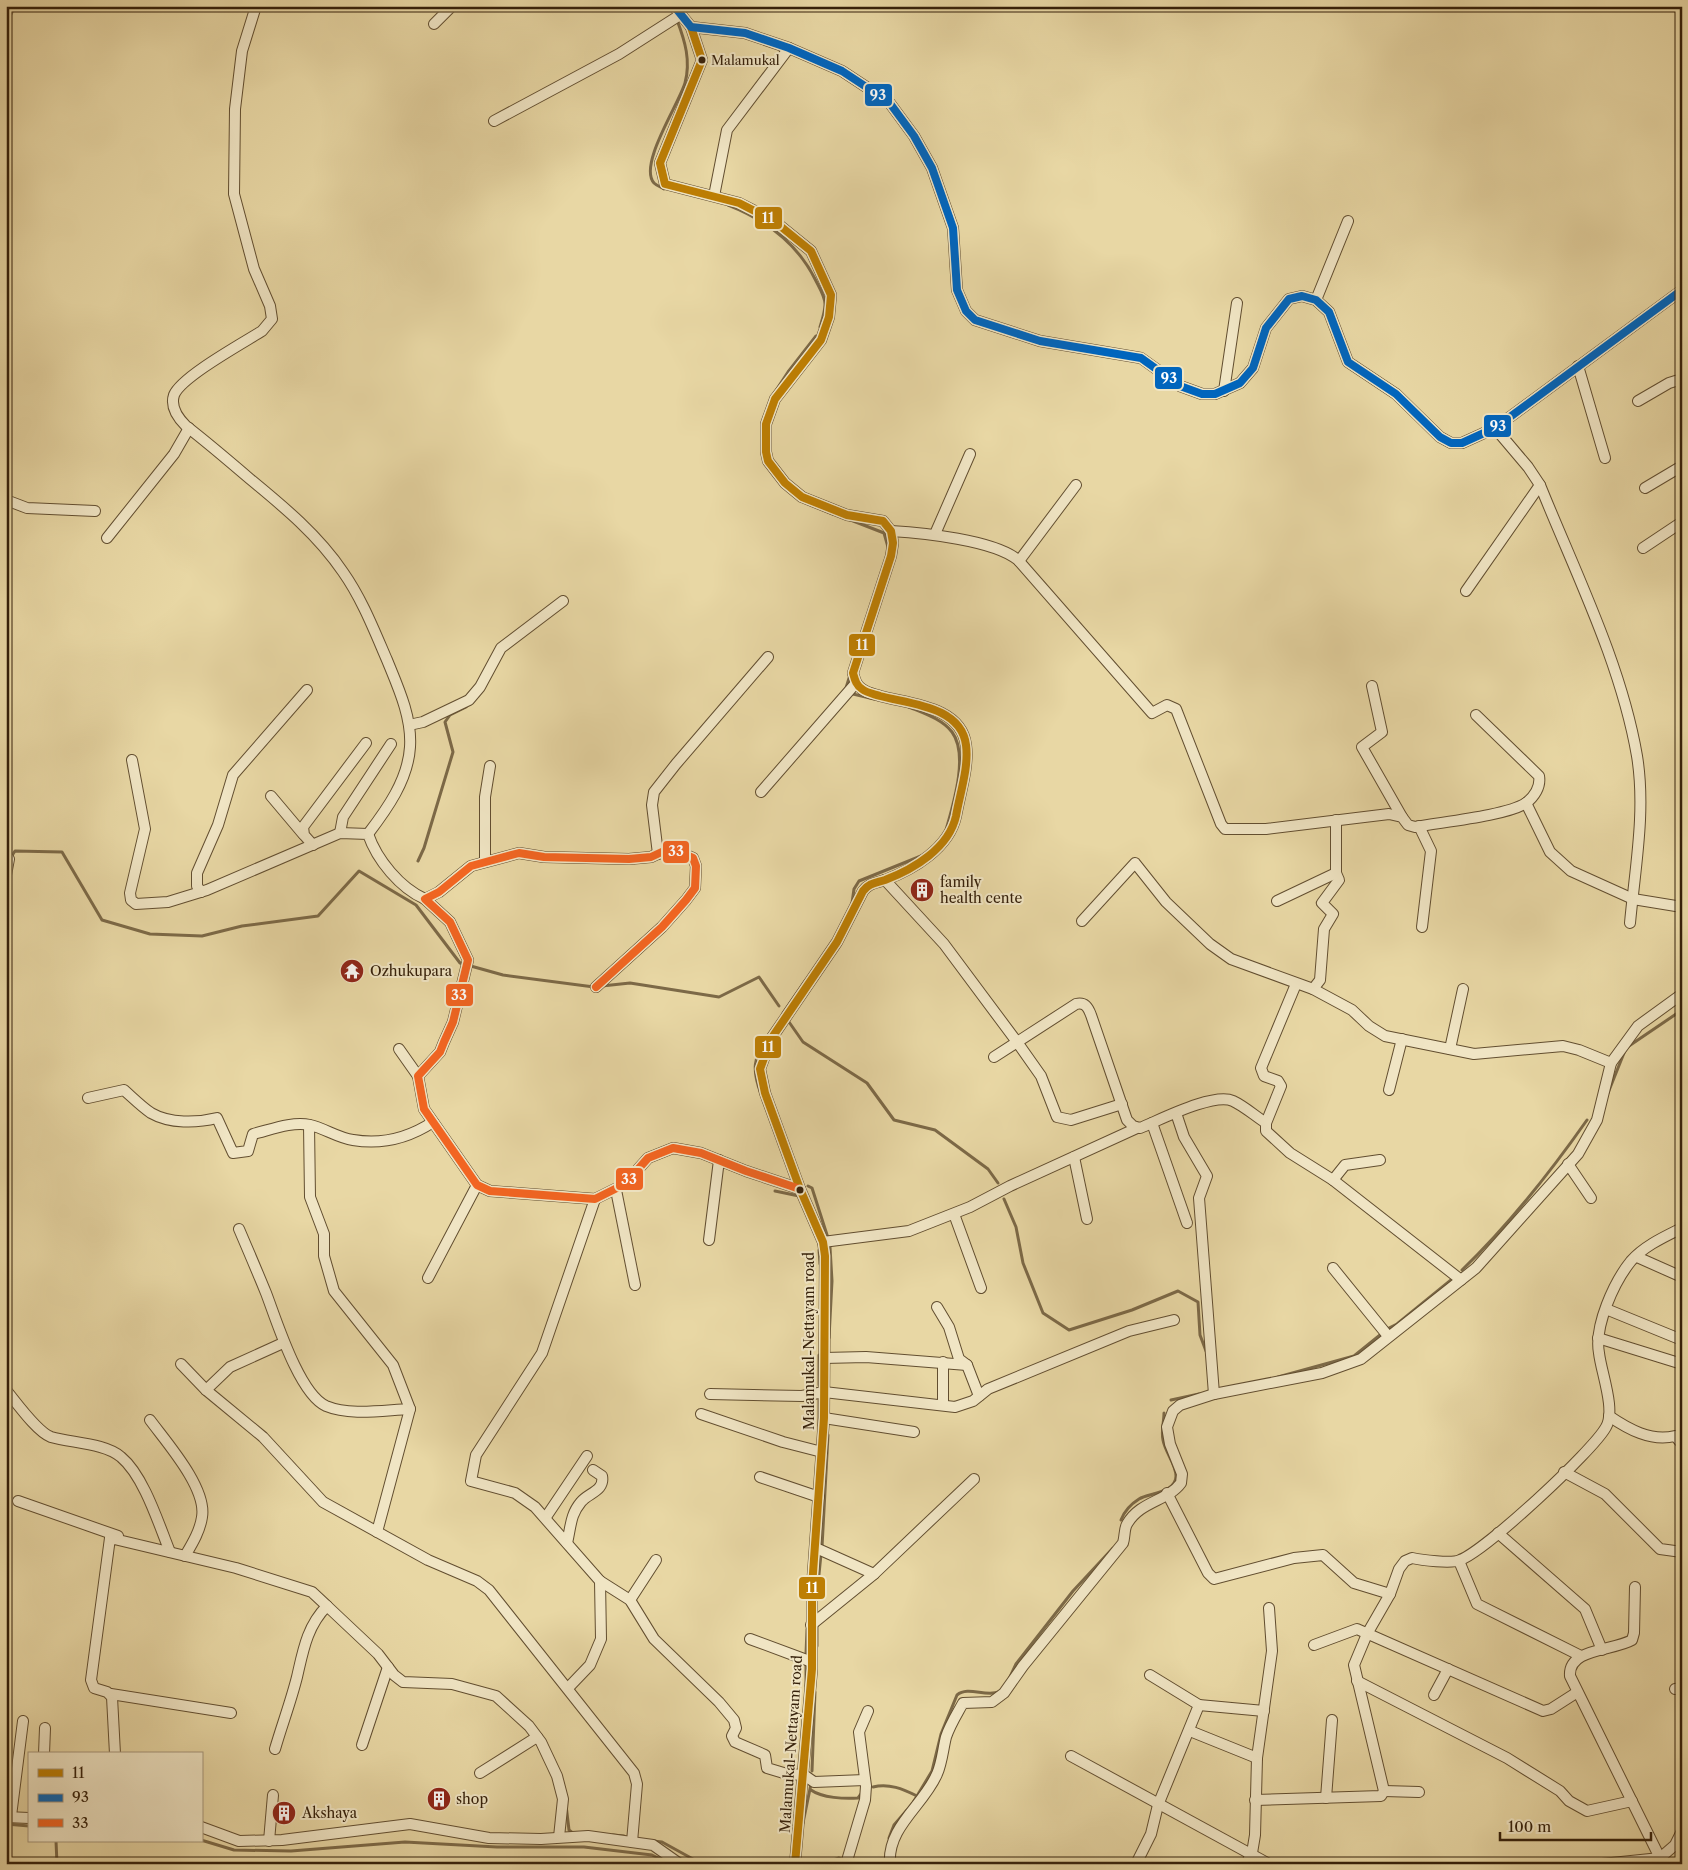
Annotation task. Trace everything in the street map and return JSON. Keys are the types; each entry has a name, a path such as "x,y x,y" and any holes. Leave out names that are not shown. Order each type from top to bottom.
{"street":[{"path":"6,14 10,6"},
{"path":"256,6 240,61 235,109 234,194 254,269 272,316 269,324 262,331 188,379 178,388 174,396 174,409 178,418 189,428 292,514 336,562 367,615 395,679 409,725 410,747 408,765 389,806 368,834"},
{"path":"434,24 452,6"},
{"path":"494,121 619,54 677,10 691,26 702,60 660,163 664,184 739,203 774,221 811,251 831,295 829,317 821,340 774,399 766,424 766,452 768,461 785,483 802,497 847,515 883,521 891,531 893,543 892,556 853,674 856,683 761,792"},
{"path":"691,26 745,33 789,48 842,71 889,102 914,136 932,168 953,228 957,290 966,311 975,320 1040,341 1140,358 1180,386 1202,394 1215,394 1240,383 1253,368 1266,328 1289,299 1302,296 1316,300 1329,312 1348,362 1396,394 1440,437 1451,443 1462,444 1495,428 1682,290"},
{"path":"714,196 727,130 789,48"},
{"path":"1316,300 1348,221"},
{"path":"1224,391 1237,303"},
{"path":"1578,366 1605,458"},
{"path":"1638,401 1669,383 1682,379"},
{"path":"107,538 174,454 189,428"},
{"path":"1495,428 1540,484 1610,658 1625,707 1635,749 1640,817 1630,923"},
{"path":"935,534 970,454"},
{"path":"1645,488 1682,466"},
{"path":"1466,591 1540,484"},
{"path":"1020,561 1076,485"},
{"path":"6,500 27,508 95,511"},
{"path":"1643,548 1682,522"},
{"path":"891,531 935,534 1007,552 1020,561 1152,713 1167,705 1176,709 1221,824 1225,829 1266,829 1389,814 1402,817"},
{"path":"409,725 423,722 469,700 480,687 501,648 563,601"},
{"path":"658,854 652,805 654,792 768,657"},
{"name":"Malamukal-Nettayam road","path":"795,1864 804,1775 812,1662 811,1625 824,1418 825,1256 823,1242 800,1189 762,1081 760,1069 771,1039 837,942 863,891 868,885 885,880 932,854 947,836 955,819 966,759 966,744 963,732 951,719 918,704 863,691 856,683"},
{"path":"1372,686 1382,732 1362,747 1402,817 1411,826 1508,810 1526,803 1538,788 1540,779 1537,774 1476,715"},
{"path":"201,892 197,886 197,873 218,825 233,775 307,690"},
{"path":"304,835 303,827 366,743"},
{"path":"340,833 343,817 391,744"},
{"path":"132,760 145,829 130,893 131,900 141,904 168,902 201,892 340,833 368,834"},
{"path":"485,862 485,796 490,766"},
{"path":"271,796 313,845"},
{"path":"1526,803 1550,852 1571,871 1633,900 1682,907"},
{"path":"1313,989 1320,980 1324,929 1332,914 1322,902 1339,880 1336,873 1336,820"},
{"path":"1420,826 1430,852 1422,927"},
{"path":"368,834 371,844 391,872 450,922 468,960 453,1022 440,1052 418,1076"},
{"path":"425,899 439,892 471,866 519,853 544,858 629,859 651,857 666,850 679,852 693,858 696,866 695,888 662,927 596,987"},
{"path":"6,855 9,859 6,875"},
{"path":"1082,921 1135,863 1166,902 1210,944 1231,959 1313,989 1352,1010 1376,1031 1385,1036 1474,1054 1563,1046 1612,1063"},
{"path":"1277,901 1336,873"},
{"path":"885,880 944,944 1017,1042 1041,1076 1058,1117 1071,1120 1122,1104"},
{"path":"1296,984 1261,1068 1264,1076 1278,1081 1281,1086 1265,1129 1268,1134 1290,1153 1334,1180 1461,1280"},
{"path":"1450,1049 1463,989"},
{"path":"890,1864 891,1848 899,1829 921,1801 937,1774 947,1736 963,1703 992,1702 1004,1693 1022,1666 1123,1543 1125,1526 1135,1514 1143,1506 1179,1486 1182,1480 1181,1471 1170,1444 1167,1424 1171,1413 1180,1406 1215,1391 1342,1367 1360,1360 1476,1268 1578,1154 1597,1120 1612,1063 1638,1026 1682,994"},
{"path":"994,1057 1076,1004 1085,1004 1091,1015 1127,1120 1138,1128"},
{"path":"1389,1090 1402,1039"},
{"path":"399,1049 418,1076 424,1109 477,1185 490,1191 595,1199 616,1190 648,1158 673,1148 701,1153 800,1189"},
{"path":"88,1098 124,1090 152,1114 178,1120 200,1122 217,1118 233,1153 248,1151 253,1134 288,1126 309,1125 353,1140 385,1141 416,1133 433,1122"},
{"path":"823,1242 909,1231 954,1214 1138,1128 1176,1113 1224,1098 1233,1100 1266,1123"},
{"path":"1176,1113 1184,1137 1206,1176 1199,1198 1215,1391"},
{"path":"1152,1123 1187,1223"},
{"path":"309,1125 310,1197 324,1234 324,1256 334,1291 393,1366 410,1409 377,1532"},
{"path":"1074,1157 1087,1219"},
{"path":"709,1240 718,1160"},
{"path":"1334,1180 1345,1165 1380,1160"},
{"path":"1568,1164 1591,1198"},
{"path":"428,1278 477,1185"},
{"path":"616,1190 635,1285"},
{"path":"595,1199 542,1353 476,1456 471,1481 515,1493 546,1517 600,1581 630,1600 654,1639 720,1702 734,1720 736,1728 732,1736 735,1742 765,1755 767,1768 787,1774 804,1775 814,1782 865,1780"},
{"path":"954,1214 980,1288"},
{"path":"1255,1800 1381,1796 1384,1791 1384,1783 1354,1665 1367,1634 1390,1594 1399,1569 1407,1560 1412,1558 1424,1561 1460,1561 1498,1533 1564,1472 1607,1427 1609,1406 1598,1351 1598,1338 1606,1309 1614,1289 1637,1256 1654,1243 1682,1228"},
{"path":"239,1229 266,1294 283,1343 310,1391 324,1406 344,1411 410,1409"},
{"path":"1637,1256 1682,1277"},
{"path":"1333,1268 1388,1336"},
{"path":"937,1308 949,1327 960,1359 967,1365 979,1396"},
{"path":"1606,1309 1682,1340"},
{"path":"710,1394 802,1396 824,1392 955,1406 973,1401 988,1389 1129,1331 1174,1320"},
{"path":"1598,1338 1682,1364"},
{"path":"206,1390 230,1367 283,1343"},
{"path":"824,1358 866,1357 967,1365"},
{"path":"942,1362 943,1405"},
{"path":"181,1364 206,1390 263,1437 323,1502 428,1560 477,1581 489,1590 634,1773 637,1784 632,1842"},
{"path":"6,1390 38,1426 50,1436 69,1439 121,1456 136,1476 170,1552"},
{"path":"701,1414 783,1442 822,1452"},
{"path":"1608,1416 1628,1428 1662,1440 1675,1436 1682,1444"},
{"path":"824,1418 914,1432"},
{"path":"150,1420 186,1470 202,1500 203,1516 199,1530 185,1556"},
{"path":"546,1517 587,1456"},
{"path":"567,1542 571,1517 581,1502 598,1490 603,1480 602,1476 592,1470"},
{"path":"1564,1472 1606,1494 1660,1549 1682,1552"},
{"path":"760,1477 819,1498"},
{"path":"811,1625 874,1574 974,1479"},
{"path":"1167,1493 1208,1573 1214,1578 1220,1579 1294,1558 1323,1555 1354,1583 1390,1594"},
{"path":"18,1501 152,1548"},
{"path":"1498,1533 1585,1609 1602,1650"},
{"path":"231,1713 111,1694 94,1688 91,1680 110,1538 236,1568 312,1592 378,1654 394,1676 403,1682 452,1684 496,1696 529,1726 537,1737 557,1776 563,1799 559,1836"},
{"path":"816,1548 874,1574"},
{"path":"630,1600 656,1560"},
{"path":"1460,1561 1477,1604 1581,1656"},
{"path":"568,1688 590,1665 601,1639 600,1581"},
{"path":"1635,1587 1634,1633 1632,1640 1581,1656 1572,1663 1570,1670 1576,1693 1661,1861"},
{"path":"275,1749 296,1678 301,1653 317,1616 327,1606"},
{"path":"1246,1864 1252,1854 1257,1758 1272,1651 1269,1608"},
{"path":"1314,1645 1357,1629 1543,1711 1551,1709 1576,1693"},
{"path":"750,1640 812,1662"},
{"path":"362,1745 388,1667"},
{"path":"1434,1695 1448,1669"},
{"path":"1150,1675 1199,1705 1264,1711"},
{"path":"1357,1681 1507,1758 1560,1791 1569,1802 1587,1811 1632,1801"},
{"path":"111,1694 114,1752"},
{"path":"1136,1864 1151,1834 1158,1804 1190,1731 1199,1705"},
{"path":"846,1864 864,1807 865,1780 859,1732 868,1711"},
{"path":"1326,1798 1332,1720"},
{"path":"23,1722 9,1817 28,1818"},
{"path":"44,1752 45,1728"},
{"path":"1190,1731 1257,1758"},
{"path":"480,1773 537,1737"},
{"path":"1071,1756 1269,1864"},
{"path":"1384,1791 1419,1792"},
{"path":"269,1841 273,1795"},
{"path":"202,1827 240,1841 269,1841 410,1824 489,1838 541,1839 559,1836 588,1836 653,1845 680,1864"},
{"path":"1602,1864 1661,1861 1675,1845 1682,1831"}],"waterway":[{"path":"664,189 654,183 650,174 655,149 681,93 687,75 686,51 677,20"},
{"path":"728,205 755,218 779,234 799,254 808,266 824,298 825,304 820,327"},
{"path":"771,398 788,372 816,336"},
{"path":"809,504 833,514"},
{"path":"848,519 884,533 888,547"},
{"path":"846,688 850,675"},
{"path":"853,694 874,699"},
{"path":"418,861 424,848 453,752 445,722 450,715 466,707"},
{"path":"909,707 943,723 952,732 957,742 959,754 958,780 946,830"},
{"path":"11,857 15,851 62,852 102,920 150,934 202,936 242,926 318,916 359,871 416,905 460,963 503,975 594,987"},
{"path":"852,903 854,889 859,881 921,856"},
{"path":"602,986 630,983 719,997 759,977 779,1006"},
{"path":"783,1013 805,981"},
{"path":"1608,1093 1626,1048 1682,1010"},
{"path":"789,1022 803,1042 867,1083 894,1120 935,1130 988,1169 998,1183"},
{"path":"761,1094 756,1078 755,1065 767,1037"},
{"path":"1462,1270 1480,1253 1528,1198 1587,1120"},
{"path":"808,1186 812,1188 828,1238"},
{"path":"775,1191 799,1196"},
{"path":"1004,1199 1016,1227 1023,1263 1043,1313 1069,1330 1132,1310 1178,1291 1198,1302 1200,1335 1206,1351"},
{"path":"829,1338 832,1281 830,1247"},
{"path":"819,1250 820,1264"},
{"path":"1389,1328 1397,1324 1451,1280"},
{"path":"1278,1377 1354,1356 1380,1335"},
{"path":"819,1355 819,1385"},
{"path":"1171,1400 1199,1394"},
{"path":"819,1397 819,1426"},
{"path":"1121,1520 1126,1511 1136,1501 1161,1492 1172,1486 1175,1482 1176,1471 1163,1440 1164,1413"},
{"path":"822,1547 828,1435"},
{"path":"1010,1677 1016,1664 1073,1591 1113,1548"},
{"path":"817,1594 821,1554"},
{"path":"817,1624 817,1646"},
{"path":"806,1654 807,1629"},
{"path":"806,1664 806,1686"},
{"path":"914,1801 932,1771 941,1734 957,1695 966,1691 999,1692"},
{"path":"812,1771 815,1692"},
{"path":"803,1823 811,1784"},
{"path":"873,1787 890,1786 917,1796"},
{"path":"811,1790 821,1795 840,1798 858,1798 861,1794"},
{"path":"566,1805 569,1830 574,1834"},
{"path":"889,1838 894,1825 907,1810"},
{"path":"6,1824 28,1826"},
{"path":"613,1835 624,1836"},
{"path":"202,1840 234,1850 291,1851 405,1842 497,1847 584,1847 652,1855 671,1864"},
{"path":"653,1841 662,1842 702,1864"},
{"path":"56,1842 57,1864"},
{"path":"822,1864 839,1858 844,1861"}],"transit line":[{"name":"93","path":"674,6 691,27 745,33 789,48 842,71 889,102 914,136 932,168 953,228 957,290 966,311 975,320 1040,341 1141,358 1180,386 1202,394 1215,394 1240,383 1253,368 1266,328 1289,299 1302,296 1316,300 1329,312 1348,362 1396,394 1440,437 1451,443 1462,443 1495,428 1682,290"},
{"name":"11","path":"691,27 702,60 660,163 665,184 739,203 774,221 811,251 831,295 829,317 821,340 775,399 766,424 766,452 768,461 785,483 802,497 847,515 883,521 891,531 893,543 891,556 853,673 855,680 860,687 868,692 919,705 944,714 955,722 962,732 967,753 956,816 946,838 929,856 907,870 865,888 837,942 771,1039 760,1069 765,1093 800,1189 823,1242 825,1256 824,1418 812,1587 812,1669 795,1864"},
{"name":"33","path":"596,987 662,927 686,900 695,888 696,866 693,858 679,852 666,850 651,857 629,859 544,857 519,853 471,866 439,892 425,899 450,922 468,960 453,1022 440,1052 418,1076 424,1109 477,1185 490,1191 595,1199 625,1184 648,1158 673,1148 701,1153 746,1171 800,1189"}],"place":[{"name":"Malamukal","path":"702,60"},
{"name":"family health cente","path":"922,890"},
{"name":"Ozhukupara","path":"352,971"},
{"name":"shop","path":"439,1799"},
{"name":"Akshaya","path":"284,1813"}]}
